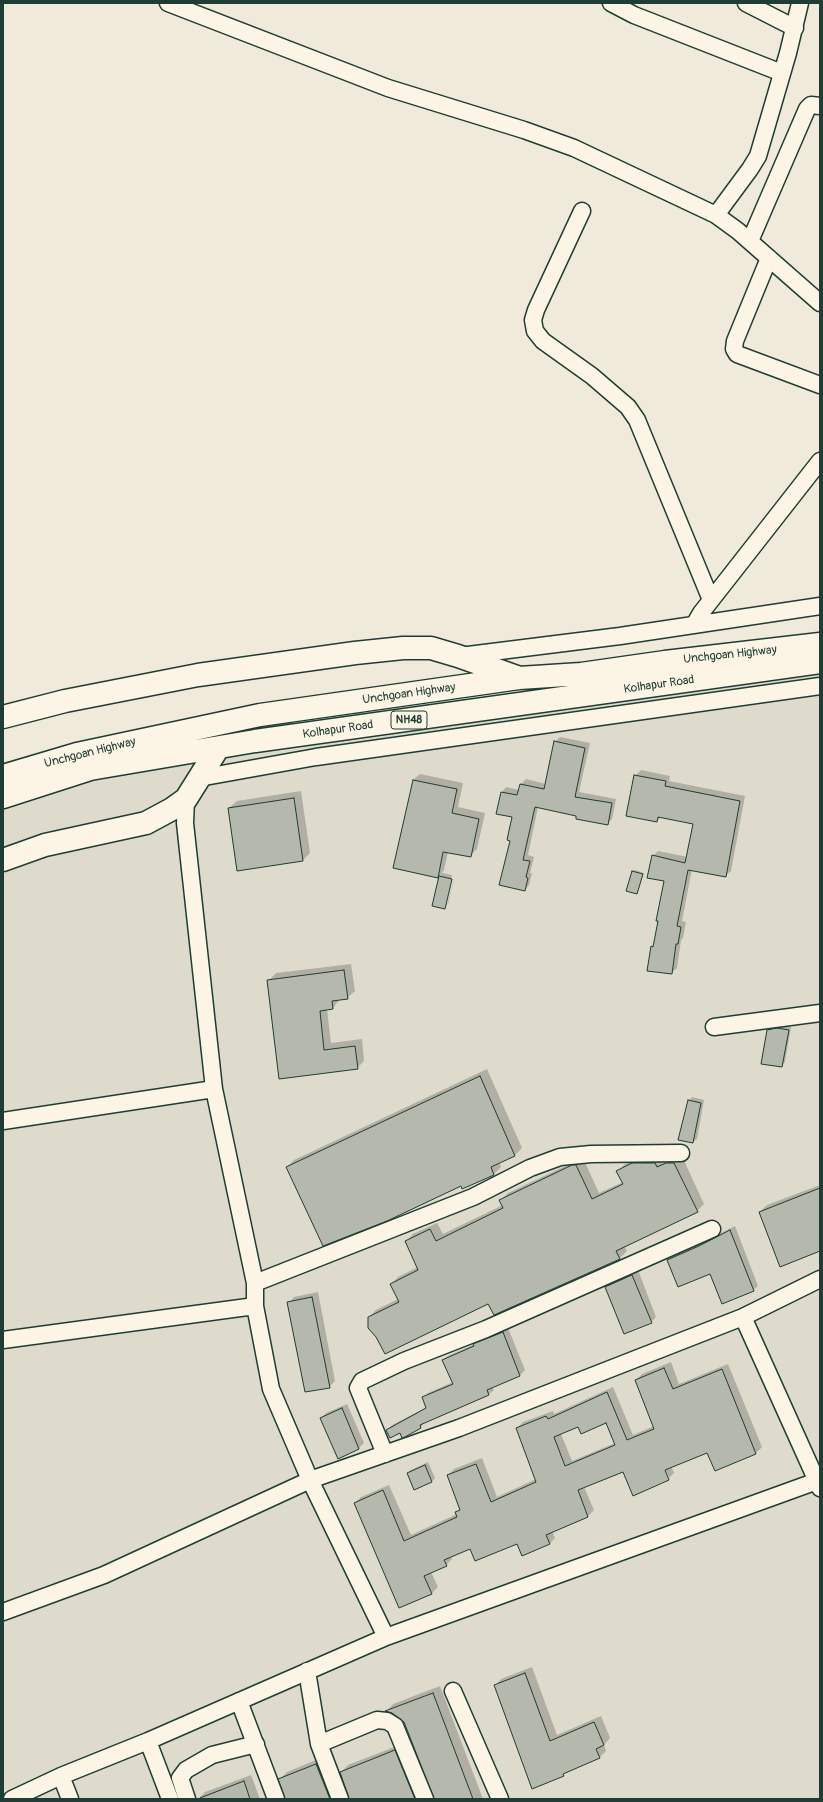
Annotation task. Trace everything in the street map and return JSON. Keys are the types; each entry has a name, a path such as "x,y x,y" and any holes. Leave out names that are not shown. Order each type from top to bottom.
{"highway":[{"name":"Unchgoan Highway","path":"3,776 77,754 260,715 519,678 581,674 665,662 820,644"},
{"path":"3,717 65,701 198,675 347,654 403,648 431,648 519,678"},
{"name":"Kolhapur Road","path":"3,797 90,769 218,748 820,662"},
{"path":"3,860 45,845 146,823 172,810 186,799 218,748"}],"street":[{"path":"168,3 388,88 524,130 574,148 716,215 769,258 820,303"},
{"path":"611,3 634,15 782,73"},
{"path":"746,3 795,28"},
{"path":"716,215 750,170 758,156 795,28 800,3"},
{"path":"750,242 807,109 812,105 820,106"},
{"path":"582,211 536,310 533,320 535,331 543,341 592,376 628,407 637,420 711,600"},
{"path":"769,258 735,341 734,349 737,354 820,385"},
{"path":"694,624 701,612 820,462"},
{"path":"458,656 620,636 820,606"},
{"path":"199,778 339,753 820,686"},
{"path":"186,799 185,823 214,1089 255,1283 255,1306 271,1390 310,1480 386,1637"},
{"path":"714,1026 820,1013"},
{"path":"3,1121 214,1089"},
{"path":"255,1283 473,1197 530,1168 560,1157 591,1154 681,1153"},
{"path":"385,1454 358,1388 362,1381 404,1361 486,1329 712,1229"},
{"path":"3,1612 104,1575 310,1480 459,1428 743,1317 820,1279"},
{"path":"3,1340 255,1306"},
{"path":"12,1799 36,1794 61,1776 148,1741 386,1637 818,1484 743,1317"},
{"path":"307,1671 319,1744 340,1799"},
{"path":"453,1691 500,1799"},
{"path":"239,1701 276,1799"},
{"path":"319,1744 377,1720 387,1721 395,1726 425,1799"},
{"path":"148,1741 170,1799"},
{"path":"187,1799 180,1778 186,1770 212,1755 256,1744"},
{"path":"61,1776 70,1799"}],"shaded area":[{"path":"820,662 820,1799 3,1799 3,798 73,775"}],"building":[{"path":"554,741 585,748 575,797 612,803 608,825 576,819 576,816 535,807 523,860 530,861 526,877 528,878 525,891 499,885 510,841 507,840 512,817 496,814 501,792 517,795 520,784 544,789"},
{"path":"634,775 666,781 665,786 740,801 726,877 688,870 677,926 681,927 678,944 676,944 672,974 647,971 651,946 653,947 658,921 656,921 664,881 647,878 652,855 685,863 693,824 658,817 657,822 626,816"},
{"path":"413,780 457,789 452,813 479,819 471,857 443,852 438,878 393,868"},
{"path":"294,798 303,861 237,871 228,808"},
{"path":"632,871 643,874 637,894 626,891"},
{"path":"439,876 452,879 445,909 432,906"},
{"path":"344,970 348,999 332,1001 333,1009 320,1011 324,1050 355,1046 358,1069 279,1079 267,980"},
{"path":"777,1028 789,1030 782,1067 761,1064 767,1030"},
{"path":"480,1076 515,1156 491,1167 494,1175 462,1189 461,1186 387,1221 323,1246 286,1167"},
{"path":"688,1100 701,1103 693,1143 678,1140"},
{"path":"632,1163 655,1163 657,1167 666,1163 674,1163 698,1212 616,1251 620,1259 494,1315 488,1304 385,1354 376,1337 368,1328 368,1317 399,1302 390,1284 418,1270 405,1241 430,1229 436,1241 503,1208 499,1200 572,1165 576,1165 592,1199 623,1184 616,1171"},
{"path":"820,1188 820,1251 780,1267 759,1212"},
{"path":"730,1230 754,1291 722,1304 710,1274 678,1287 667,1260"},
{"path":"632,1275 652,1323 624,1334 605,1287"},
{"path":"312,1297 330,1388 305,1392 287,1302"},
{"path":"503,1332 520,1376 487,1390 489,1395 420,1425 421,1428 405,1437 402,1438 400,1433 390,1438 386,1430 426,1408 422,1397 453,1384 442,1360 474,1346 473,1344"},
{"path":"664,1368 673,1389 722,1369 756,1454 715,1471 707,1453 665,1470 669,1480 633,1496 623,1472 578,1490 588,1517 546,1535 550,1544 522,1556 517,1544 475,1561 470,1549 444,1560 447,1566 424,1576 432,1594 399,1608 354,1503 383,1490 404,1541 457,1517 455,1512 460,1510 447,1475 476,1464 491,1502 536,1482 516,1428 546,1416 548,1419 607,1392 627,1440 654,1429 635,1380","holes":["606,1423 615,1445 565,1466 554,1437 578,1427 581,1434"]},
{"path":"342,1408 359,1449 338,1459 320,1418"},
{"path":"425,1465 432,1482 414,1490 407,1473"},
{"path":"525,1673 550,1741 594,1722 604,1745 596,1749 600,1758 563,1774 564,1776 532,1789 494,1685"},
{"path":"433,1693 473,1799 434,1799 404,1722 392,1713 385,1711"},
{"path":"395,1750 415,1799 349,1799 340,1772"},
{"path":"316,1764 330,1799 285,1799 278,1779"},
{"path":"244,1781 250,1799 200,1799 200,1798"}]}
